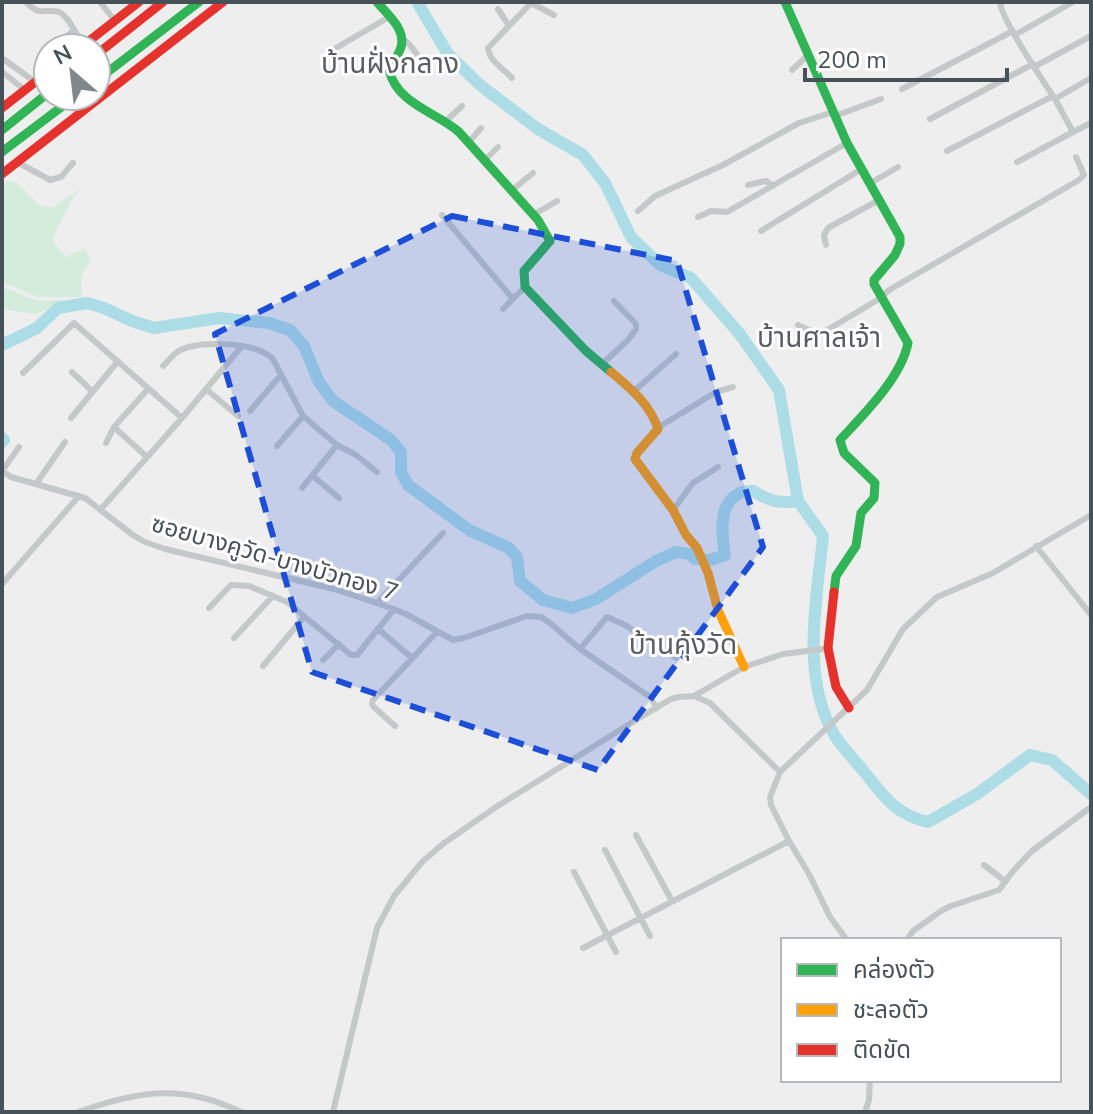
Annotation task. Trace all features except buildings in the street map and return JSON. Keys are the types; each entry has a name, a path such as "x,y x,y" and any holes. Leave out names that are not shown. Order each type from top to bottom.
{"street":[{"path":"100,2 115,21"},
{"path":"101,32 139,2"},
{"path":"112,69 199,2"},
{"path":"2,174 223,2"},
{"path":"377,2 424,64"},
{"path":"520,2 554,15"},
{"path":"785,2 847,143 897,231 900,245 894,258 874,280 908,340 907,351 884,390 840,440 844,453 875,483 874,498 861,513 856,546 836,576 826,649 845,711"},
{"path":"1000,2 1000,8 1014,33 1073,132"},
{"path":"902,89 1073,2"},
{"path":"27,3 37,11 63,14 73,31"},
{"path":"112,42 160,4"},
{"path":"512,78 488,50 530,5"},
{"path":"498,9 509,26"},
{"path":"336,48 389,17"},
{"path":"930,119 1091,36"},
{"path":"402,38 402,47 389,67 389,75 409,100 445,122 469,142 549,236 550,241 524,271 525,287 601,365 647,406 659,427"},
{"path":"792,70 808,55"},
{"path":"2,58 32,80"},
{"path":"2,72 25,90"},
{"path":"947,151 1091,78"},
{"path":"2,108 32,84"},
{"path":"638,211 655,196 723,165 799,123 881,99"},
{"path":"2,130 32,106"},
{"path":"445,122 462,106"},
{"path":"2,152 55,112"},
{"path":"1017,162 1091,123"},
{"path":"469,142 481,128"},
{"path":"698,217 711,211 727,212 847,143"},
{"path":"485,160 498,147"},
{"path":"798,325 819,335 1083,177 1076,157"},
{"path":"17,162 50,180 61,177 73,163"},
{"path":"869,184 898,167"},
{"path":"761,231 860,170"},
{"path":"511,191 533,173"},
{"path":"748,185 766,181 773,186"},
{"path":"826,245 824,235 828,228 879,200"},
{"path":"533,215 557,201"},
{"path":"442,215 513,299"},
{"path":"503,309 525,287"},
{"path":"601,365 636,329 636,324 614,301"},
{"path":"23,373 74,323 182,418"},
{"path":"163,366 185,349 220,344 264,352 271,357 303,416 337,445 377,472"},
{"path":"101,509 242,346"},
{"path":"633,392 676,354"},
{"path":"71,418 118,361"},
{"path":"72,372 92,391"},
{"path":"250,411 280,376"},
{"path":"733,387 716,392 659,427 635,459 673,510 698,552 708,573 718,610 744,667"},
{"path":"106,443 114,427 148,389"},
{"path":"206,389 238,416"},
{"path":"277,446 303,416"},
{"path":"114,427 147,457"},
{"path":"36,484 65,442"},
{"path":"302,488 337,445"},
{"path":"2,471 19,447"},
{"path":"673,510 693,483 718,467"},
{"name":"ซอยบางคูวัด-บางบัวทอง 7","path":"2,471 11,477 85,498 145,542 334,589 394,609 453,640 527,616 541,617 580,649 650,697 657,708"},
{"path":"313,476 339,498"},
{"path":"2,584 79,496"},
{"path":"846,938 830,917 771,805 771,791 780,772 867,690 903,629 925,607 945,592 993,573 1091,515"},
{"path":"377,603 443,533"},
{"path":"1036,546 1091,615"},
{"path":"249,586 252,570"},
{"path":"209,608 231,585 249,586 287,602 351,655 357,655 394,609"},
{"path":"234,638 273,596"},
{"path":"263,666 304,617"},
{"path":"580,649 607,617 676,658"},
{"path":"378,629 412,658"},
{"path":"395,726 372,704 373,700 437,632"},
{"path":"323,660 339,644"},
{"path":"333,1112 377,928 408,877 444,843 671,699 694,696 744,667 783,654 826,649"},
{"path":"694,696 718,710 780,772"},
{"path":"908,938 913,931 941,911 999,890 1032,851 1090,808"},
{"path":"636,835 672,901"},
{"path":"583,948 789,841"},
{"path":"605,850 650,936"},
{"path":"984,865 1005,881"},
{"path":"574,872 616,952"},
{"path":"865,1112 870,1082"},
{"path":"78,1112 131,1097 169,1092 206,1097 241,1112"}],"highlighted area":[{"path":"452,216 677,261 763,547 598,770 312,672 215,334"}],"green space":[{"path":"8,181 16,182 39,205 52,208 81,188 52,238 66,257 85,248 91,261 82,278 82,297 38,297 2,282 2,185"},
{"path":"2,287 38,301 81,300 35,314 2,309"}],"waterway":[{"path":"417,2 448,54 480,85 538,129 583,155 605,183 631,237 660,265 691,278 739,333 779,390 798,501 823,536 814,638 818,689 824,713 835,736 879,791 900,810 928,822 977,794 1030,755 1052,760 1091,794"},
{"path":"2,345 37,328 58,308 87,303 154,328 219,318 269,323 290,330 304,346 319,382 333,401 391,440 401,452 401,472 408,485 469,530 509,548 517,557 520,581 543,600 572,608 596,599 676,552 689,554 695,559 710,560 725,555 722,530 724,512 740,493 753,491 774,501 798,501"},
{"path":"2,438 2,442"}],"traffic: fast":[{"path":"112,69 199,2"},
{"path":"377,2 401,34 400,50 389,70 393,82 418,106 459,132 538,220 550,241 524,271 525,287 586,351 611,372"},
{"path":"785,2 847,143 900,237 895,255 874,284 908,343 890,382 840,440 844,453 875,483 874,498 861,513 856,546 836,576 834,592"},
{"path":"2,130 32,106"},
{"path":"2,152 55,112"}],"traffic: slow":[{"path":"611,372 639,397 654,420 658,429 635,459 697,548 718,610 744,667"}],"traffic: jam":[{"path":"101,32 139,2"},
{"path":"112,42 163,2"},
{"path":"2,174 223,2"},
{"path":"2,108 32,85"},
{"path":"834,592 828,648 836,687 849,708"}],"district":[{"name":"บ้านฝั่งกลาง","path":"390,64"},
{"name":"บ้านศาลเจ้า","path":"819,338"},
{"name":"บ้านคุ้งวัด","path":"683,645"}]}
